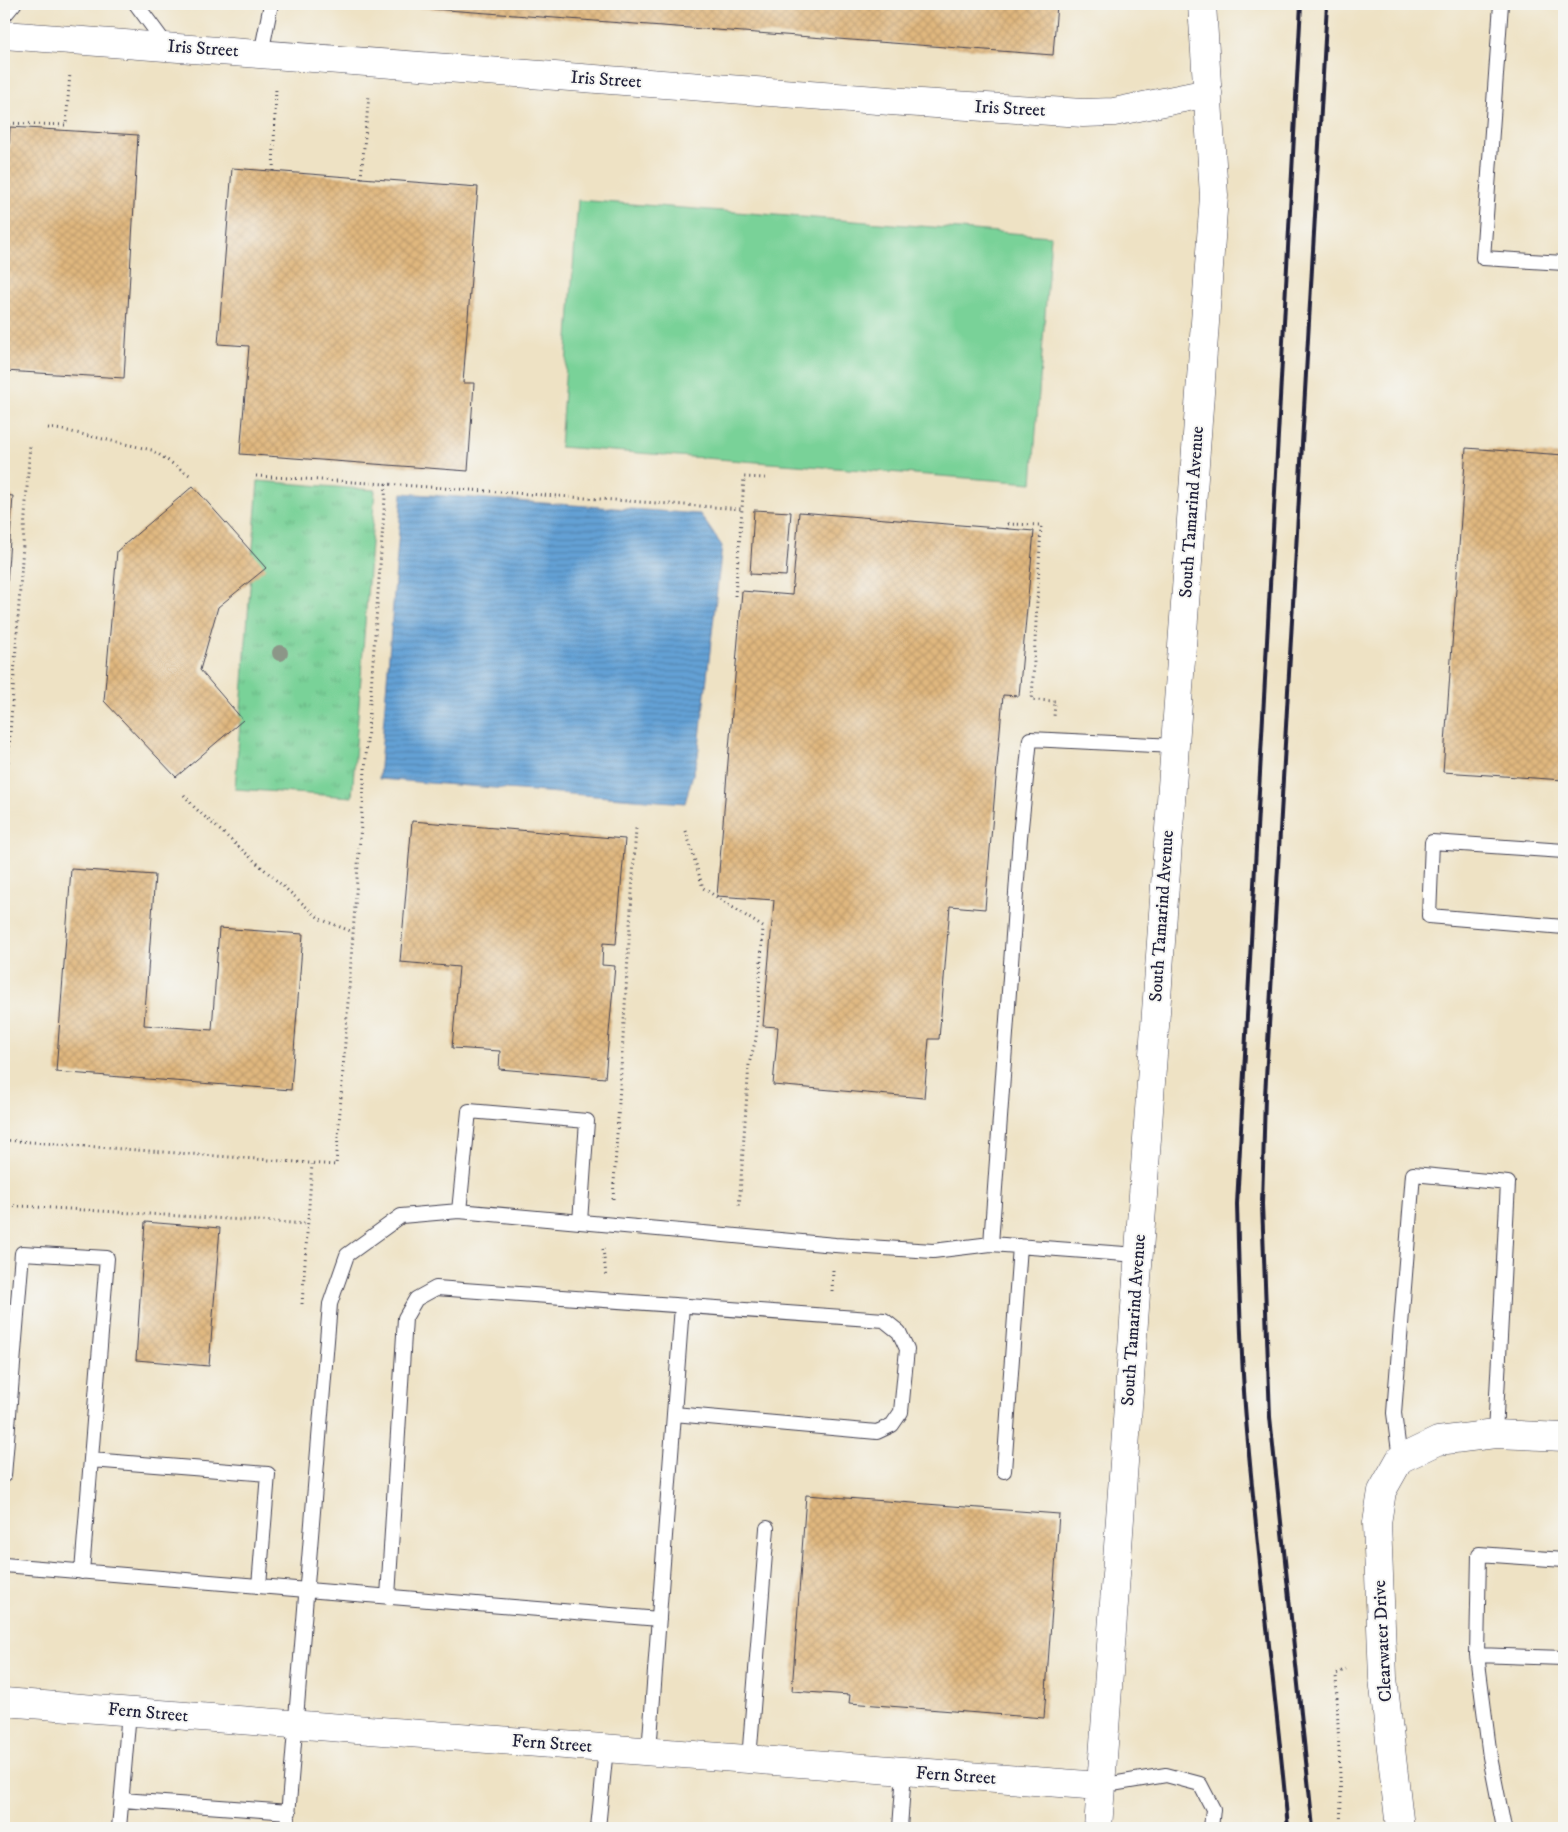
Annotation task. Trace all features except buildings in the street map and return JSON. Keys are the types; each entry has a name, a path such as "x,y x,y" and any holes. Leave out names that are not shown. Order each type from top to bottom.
{"street":[{"name":"South Tamarind Avenue","path":"1098,1828 1214,196 1202,4"},
{"name":"Iris Street","path":"4,35 904,102 1083,113 1114,112 1208,94"},
{"path":"1400,1459 1438,1441 1495,1434 1564,1437"},
{"name":"Clearwater Drive","path":"1400,1459 1382,1490 1377,1522 1384,1678 1400,1828"},
{"name":"Fern Street","path":"4,1702 1100,1786"}],"lane":[{"path":"4,16 14,4"},
{"path":"136,4 167,47"},
{"path":"261,54 271,4"},
{"path":"1501,4 1483,258 1564,264"},
{"path":"991,1244 1020,837 1030,739 1175,746"},
{"path":"1564,851 1432,842 1429,916 1564,927"},
{"path":"459,1211 469,1111 587,1121 580,1222"},
{"path":"1400,1459 1394,1413 1412,1174 1508,1182 1495,1434"},
{"path":"287,1828 330,1304 348,1255 401,1216 459,1211 835,1245 933,1251 991,1244 1138,1255"},
{"path":"1004,1471 1020,1246"},
{"path":"4,1476 22,1253 107,1258 82,1572"},
{"path":"388,1597 405,1318 416,1299 436,1288 884,1320 899,1332 906,1349 901,1412 892,1424 877,1432 674,1414"},
{"path":"649,1752 682,1306"},
{"path":"91,1460 268,1474 259,1586"},
{"path":"750,1760 767,1528"},
{"path":"1504,1828 1490,1757 1477,1655 1480,1554 1564,1560"},
{"path":"4,1565 659,1619"},
{"path":"1477,1655 1564,1658"},
{"path":"119,1828 130,1712"},
{"path":"598,1828 606,1748"},
{"path":"900,1828 904,1772"},
{"path":"1100,1786 1166,1775 1200,1784 1213,1810 1212,1828"},
{"path":"122,1800 289,1812"}],"path":[{"path":"4,123 66,125 70,73"},
{"path":"273,171 276,88"},
{"path":"362,178 369,95"},
{"path":"48,428 152,450 191,476"},
{"path":"4,770 8,763 30,444"},
{"path":"256,476 742,509"},
{"path":"735,596 744,476 765,478"},
{"path":"4,1140 336,1166 386,484"},
{"path":"1008,530 1008,524 1041,526 1032,700 1055,701 1053,740"},
{"path":"184,794 195,808 320,919 352,932"},
{"path":"613,1201 636,828"},
{"path":"686,831 702,888 763,927 756,1040 749,1064 738,1208"},
{"path":"4,1205 308,1224"},
{"path":"601,1224 608,1300"},
{"path":"830,1316 835,1245"},
{"path":"1340,1828 1341,1801 1336,1674 1346,1669"}],"green space":[{"path":"578,200 1051,236 1032,483 560,447"},
{"path":"258,481 375,490 352,797 235,789"}],"water":[{"path":"402,493 700,514 722,546 698,756 685,803 379,779"}],"railway":[{"path":"1288,1828 1246,1419 1241,1338 1237,1204 1301,4"},
{"path":"1313,1828 1270,1417 1262,1204 1265,1096 1327,4"}]}
